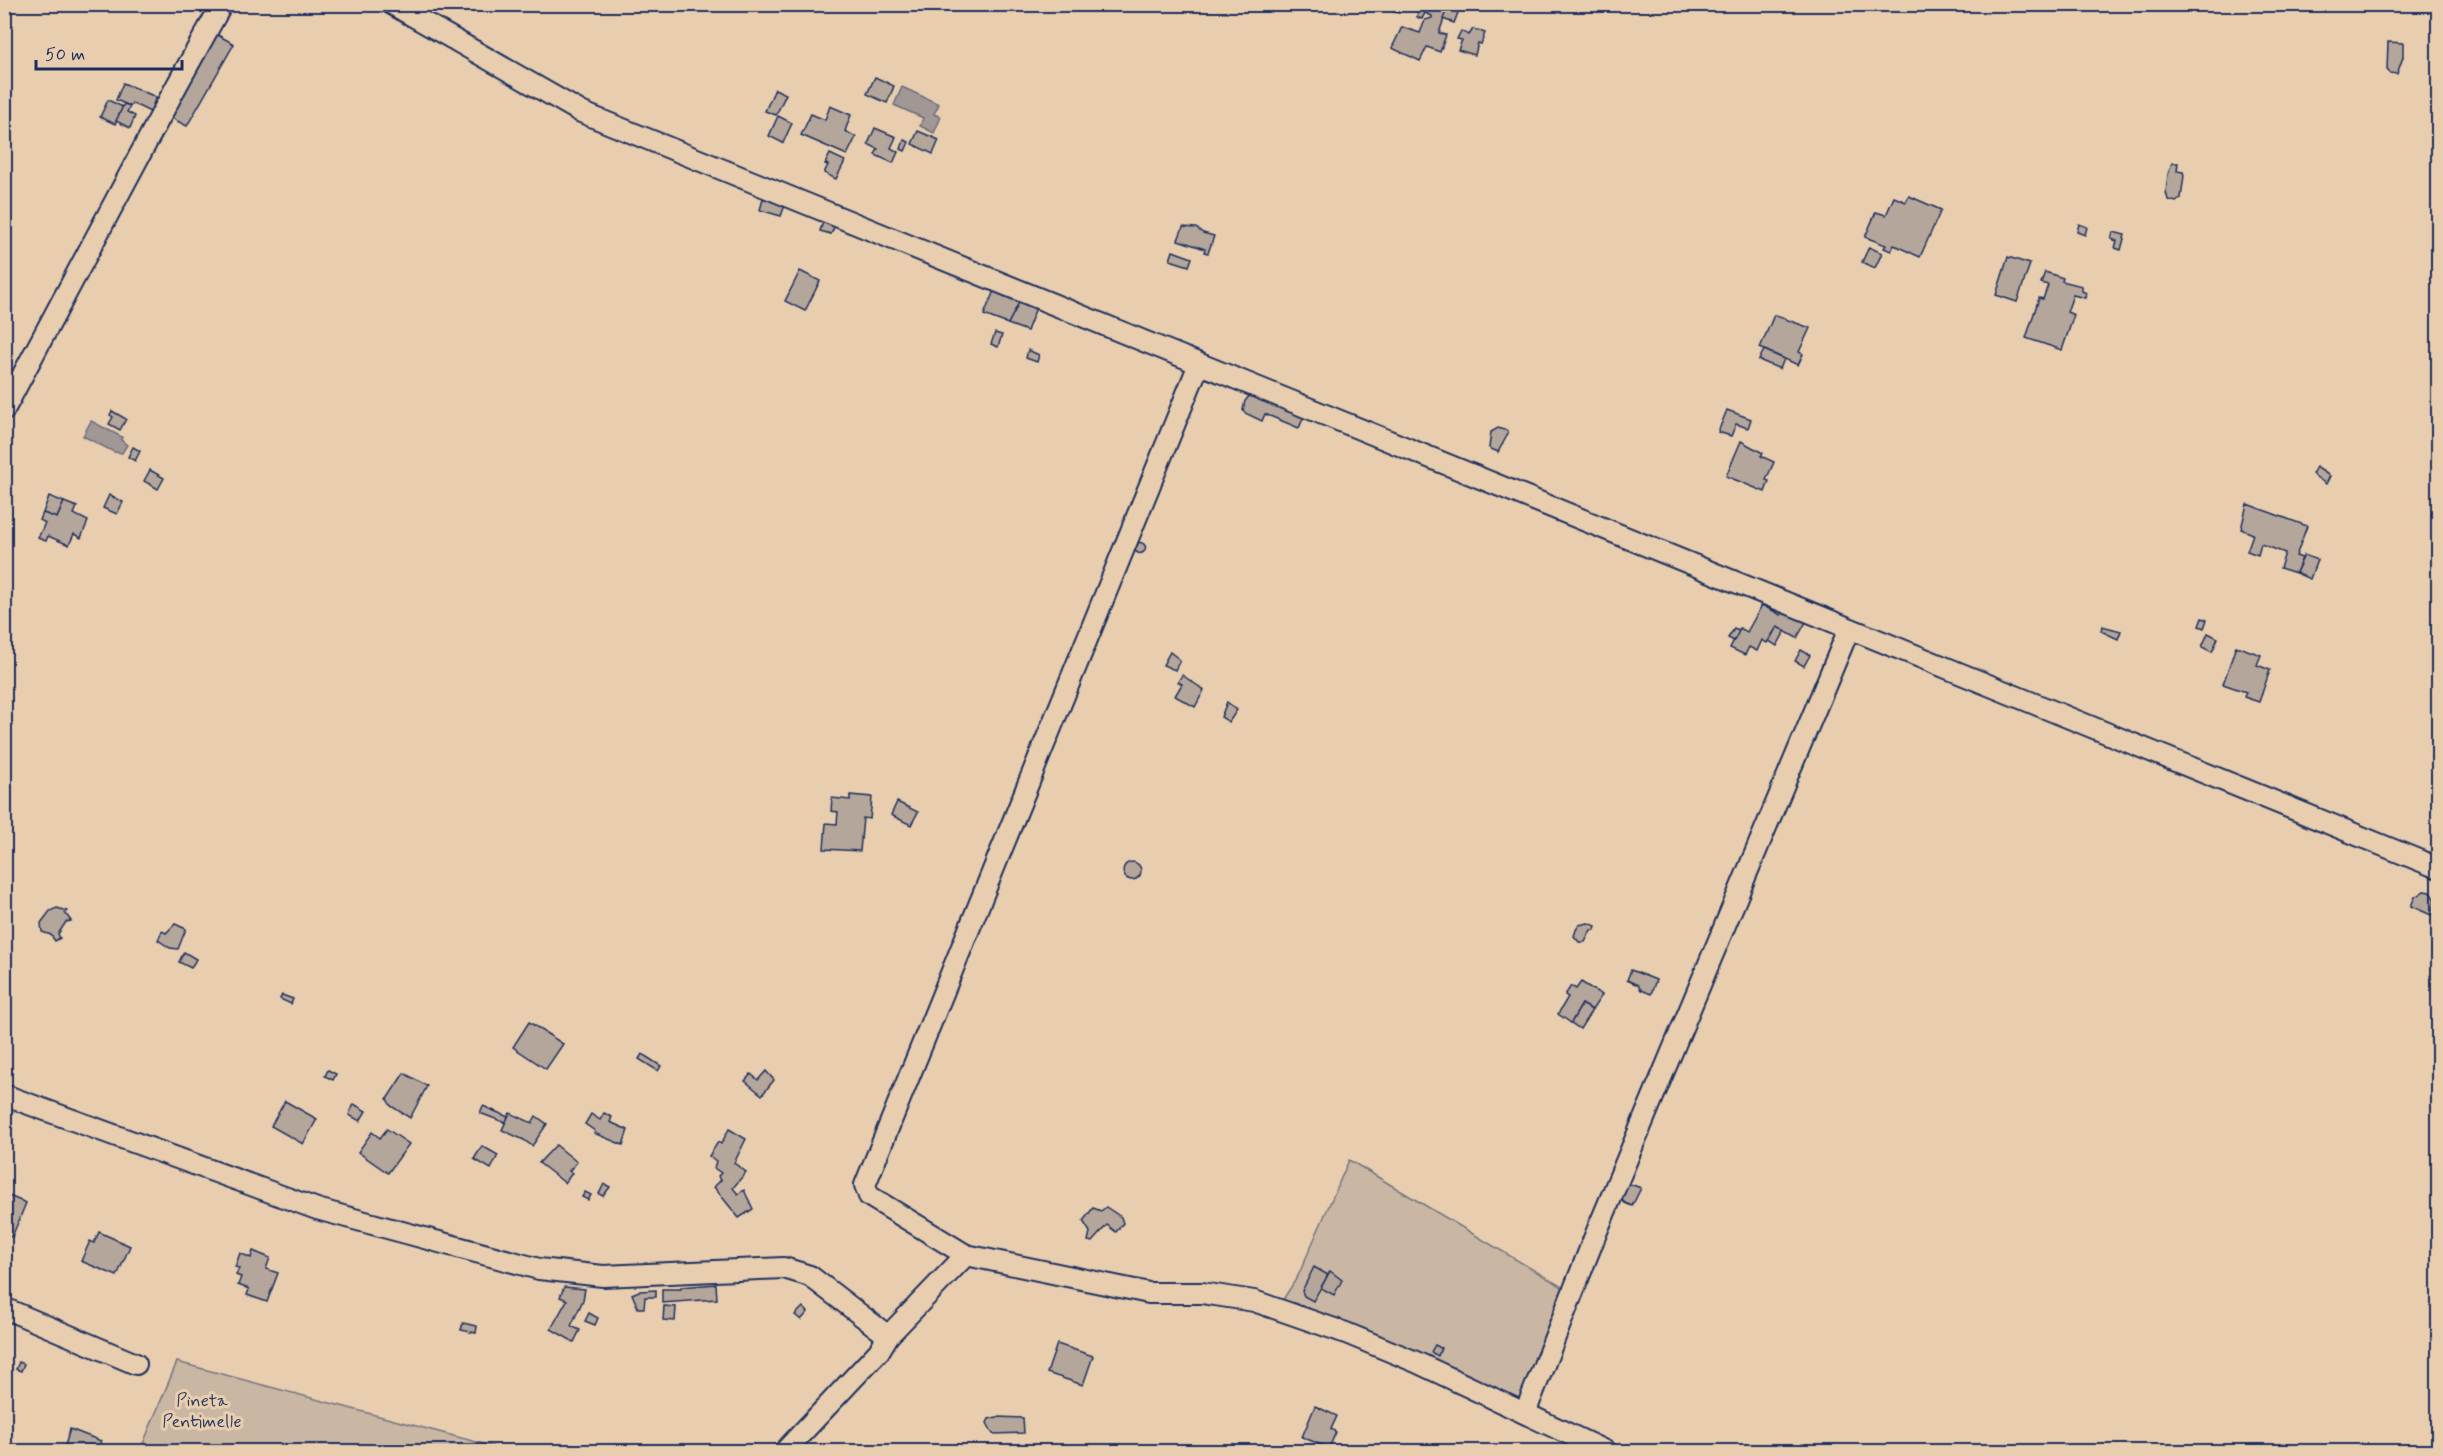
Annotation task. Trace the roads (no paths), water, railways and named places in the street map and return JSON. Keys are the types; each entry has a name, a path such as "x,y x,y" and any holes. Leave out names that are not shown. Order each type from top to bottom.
{"street":[{"path":"4,410 222,4"},
{"path":"392,4 581,112 1849,630 2439,868"},
{"path":"1199,364 866,1185 869,1196 966,1255 1149,1293 1202,1293 1254,1301 1346,1333 1606,1452"},
{"path":"1525,1413 1597,1231 1849,630"},
{"path":"4,1095 317,1209 539,1269 603,1276 784,1268 810,1276 888,1336"},
{"path":"784,1452 879,1351 888,1336 966,1255"},
{"path":"4,1308 136,1364"}],"park label":[{"name":"Pineta Pentimelle","path":"202,1411"}]}
